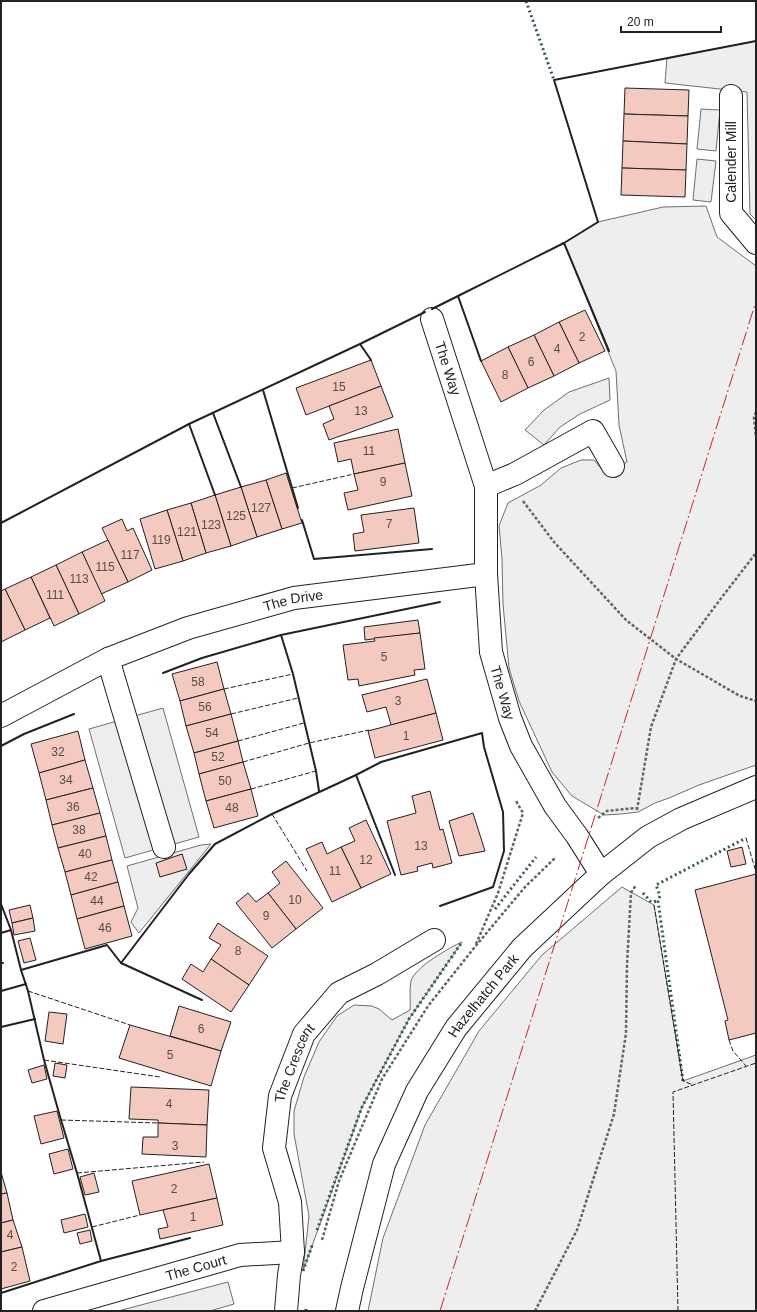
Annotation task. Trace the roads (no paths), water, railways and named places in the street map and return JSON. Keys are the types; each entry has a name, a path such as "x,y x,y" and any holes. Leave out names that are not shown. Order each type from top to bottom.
{"street":[{"name":"Calender Mill","path":"731,96 731,213 756,243"},
{"name":"The Way","path":"432,319 486,486 486,574 491,652 510,718 521,746 556,806 601,874"},
{"path":"486,486 515,474 592,431 613,466"},
{"name":"The Drive","path":"1,716 108,659 188,628 294,598 486,574"},
{"path":"108,659 164,847"},
{"name":"Hazelhatch Park","path":"347,1311 384,1164 417,1091 456,1028 517,954 601,874 648,837 681,819 756,787"},
{"name":"The Crescent","path":"293,1252 290,1202 274,1148 280,1096 304,1034 339,993 377,974 434,940"},
{"path":"286,1311 289,1275 293,1252"},
{"name":"The Court","path":"44,1311 240,1255 293,1252"}]}
